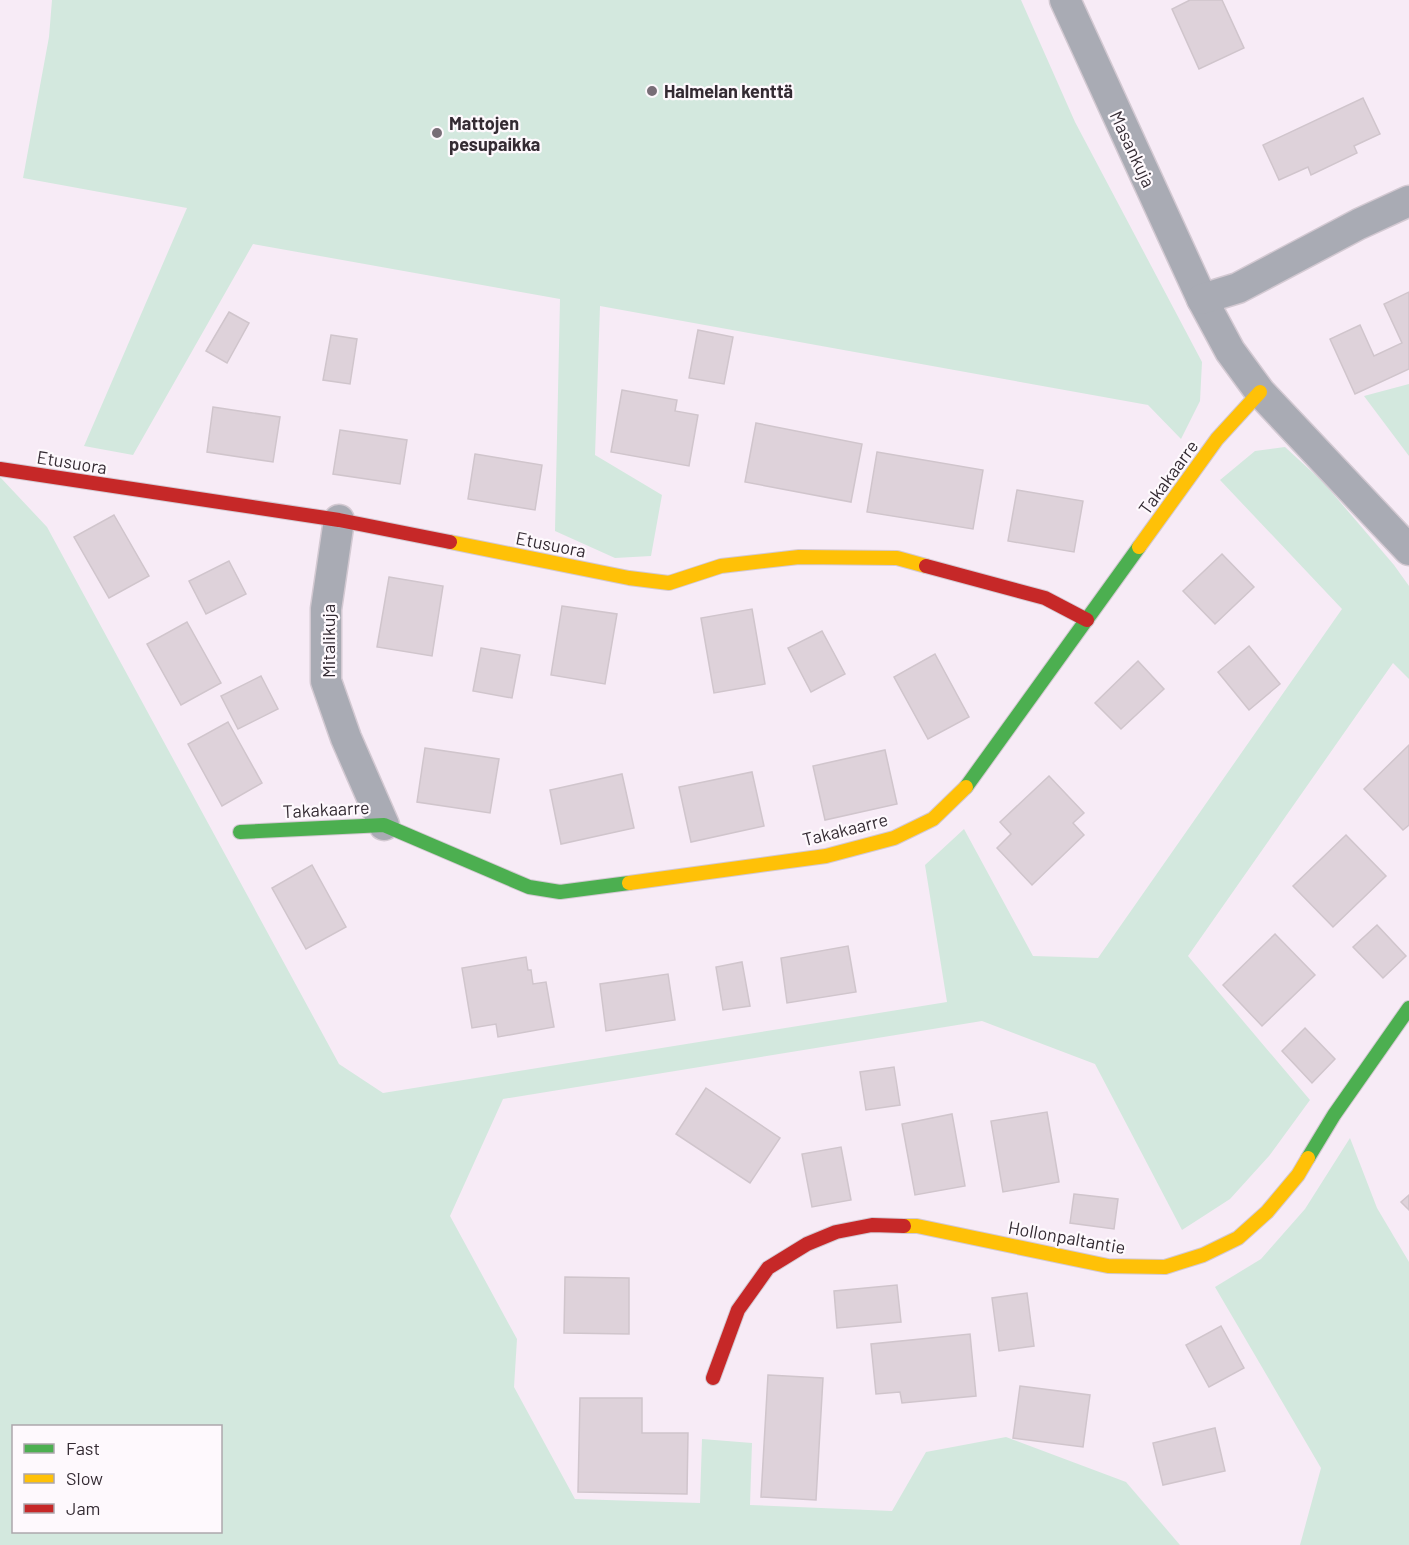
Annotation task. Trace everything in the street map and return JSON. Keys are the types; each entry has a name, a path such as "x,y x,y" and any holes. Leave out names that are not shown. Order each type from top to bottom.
{"street":[{"name":"Masankuja","path":"1065,0 1202,298 1230,351 1260,392 1409,550"},
{"path":"1202,298 1238,288 1359,224 1409,201"},
{"name":"Takakaarre","path":"240,832 384,825 529,887 560,892 826,855 894,838 933,819 968,786 1217,439 1260,392"},
{"name":"Etusuora","path":"0,469 339,520 629,578 669,583 721,566 799,557 897,558 1044,598 1088,620"},
{"name":"Mitalikuja","path":"339,520 326,609 326,681 346,738 384,825"},
{"name":"Hollonpaltantie","path":"713,1378 738,1310 768,1268 807,1244 836,1232 872,1225 917,1226 1108,1266 1165,1267 1203,1255 1238,1238 1268,1212 1298,1175 1334,1115 1409,1008"}],"green space":[{"path":"52,0 1021,0 1075,122 1202,362 1200,401 1181,439 1148,405 600,306 595,455 662,495 651,556 615,558 555,531 560,299 253,244 133,455 84,446 187,208 23,178 49,37"},
{"path":"1409,384 1409,456 1364,396"},
{"path":"1285,447 1323,482 1394,565 1409,586 1409,679 1393,663 1188,956 1310,1100 1269,1156 1230,1199 1182,1230 1095,1064 982,1021 503,1099 450,1216 517,1339 514,1387 575,1499 700,1503 702,1439 752,1443 750,1505 892,1511 926,1452 1006,1437 1126,1482 1180,1545 0,1545 0,477 47,527 339,1064 383,1093 947,1002 925,865 964,829 1033,956 1098,958 1342,609 1220,480 1255,451"},
{"path":"1350,1138 1377,1208 1409,1262 1409,1545 1300,1545 1321,1468 1215,1287 1261,1259 1305,1209"}],"building":[{"path":"1190,0 1222,0 1244,48 1199,69 1172,9"},
{"path":"1363,98 1380,134 1354,146 1357,153 1311,175 1308,167 1279,180 1263,145"},
{"path":"1409,292 1409,369 1355,394 1330,339 1360,325 1374,356 1402,343 1384,304"},
{"path":"229,312 249,323 227,363 206,351"},
{"path":"698,330 733,337 724,384 689,378"},
{"path":"331,335 357,339 350,384 323,380"},
{"path":"622,390 677,400 675,411 698,415 689,466 611,452"},
{"path":"213,407 280,417 273,462 207,452"},
{"path":"756,423 862,444 851,502 745,482"},
{"path":"340,430 407,440 400,484 333,474"},
{"path":"877,452 983,470 973,529 867,512"},
{"path":"475,454 542,465 535,510 468,499"},
{"path":"1017,490 1083,501 1074,552 1008,541"},
{"path":"114,515 149,576 109,598 74,537"},
{"path":"1222,554 1254,587 1215,624 1183,591"},
{"path":"229,561 246,594 206,614 189,581"},
{"path":"389,577 443,586 432,656 377,647"},
{"path":"562,606 617,614 605,684 551,675"},
{"path":"752,609 765,684 714,693 701,618"},
{"path":"187,622 221,683 181,705 147,644"},
{"path":"822,631 845,674 811,692 788,648"},
{"path":"1249,646 1280,684 1249,710 1218,672"},
{"path":"481,648 520,655 512,698 473,691"},
{"path":"935,654 969,717 928,739 894,677"},
{"path":"1138,661 1164,689 1121,729 1095,703"},
{"path":"261,676 278,709 238,729 221,696"},
{"path":"228,722 262,783 222,806 188,744"},
{"path":"1409,745 1409,825 1403,830 1364,789"},
{"path":"425,748 499,759 490,813 417,802"},
{"path":"885,750 897,804 825,820 813,766"},
{"path":"752,772 764,826 691,842 679,787"},
{"path":"622,774 634,828 561,844 550,790"},
{"path":"1049,776 1084,813 1073,823 1084,835 1032,885 997,848 1011,834 1000,822"},
{"path":"1346,835 1386,876 1333,927 1293,886"},
{"path":"312,865 346,927 306,949 272,888"},
{"path":"1377,925 1406,956 1383,978 1353,947"},
{"path":"1275,934 1315,975 1262,1026 1223,985"},
{"path":"848,946 856,992 787,1003 781,958"},
{"path":"526,957 533,984 546,982 554,1027 498,1037 496,1024 472,1028 462,968"},
{"path":"742,962 750,1006 723,1010 716,967"},
{"path":"668,974 675,1020 606,1031 600,984"},
{"path":"1305,1028 1335,1059 1312,1083 1282,1051"},
{"path":"894,1067 900,1105 866,1110 860,1072"},
{"path":"706,1088 780,1138 750,1183 676,1134"},
{"path":"1047,1112 1059,1182 1003,1192 991,1121"},
{"path":"952,1114 965,1186 915,1195 902,1124"},
{"path":"841,1147 851,1200 812,1207 802,1154"},
{"path":"1074,1194 1118,1199 1114,1229 1070,1223"},
{"path":"1409,1195 1409,1210 1401,1202"},
{"path":"565,1277 629,1278 629,1334 564,1333"},
{"path":"897,1285 901,1322 837,1328 834,1291"},
{"path":"1027,1293 1034,1346 999,1351 992,1298"},
{"path":"1221,1326 1244,1368 1209,1387 1186,1345"},
{"path":"970,1334 976,1396 902,1403 900,1392 876,1394 871,1344"},
{"path":"768,1375 823,1378 816,1500 761,1497"},
{"path":"1020,1386 1090,1395 1083,1447 1013,1438"},
{"path":"580,1398 642,1398 642,1433 688,1433 687,1494 578,1492"},
{"path":"1215,1428 1225,1471 1163,1485 1153,1443"}],"traffic: fast":[{"path":"966,787 1139,547"},
{"path":"240,832 384,825 529,887 560,892 629,883"},
{"path":"1308,1158 1334,1115 1409,1008"}],"traffic: slow":[{"path":"1139,547 1217,439 1260,392"},
{"path":"450,542 629,578 669,583 721,566 799,557 897,558 926,566"},
{"path":"629,883 826,856 894,838 933,819 966,787"},
{"path":"904,1226 917,1226 1108,1266 1165,1267 1203,1255 1238,1238 1267,1212 1298,1175 1308,1158"}],"traffic: jam":[{"path":"0,469 339,520 450,542"},
{"path":"926,566 1045,598 1087,620"},
{"path":"713,1378 738,1310 768,1268 807,1244 836,1232 872,1225 904,1226"}],"place":[{"name":"Halmelan kenttä","path":"652,91"},
{"name":"Mattojen pesupaikka","path":"437,133"}]}
